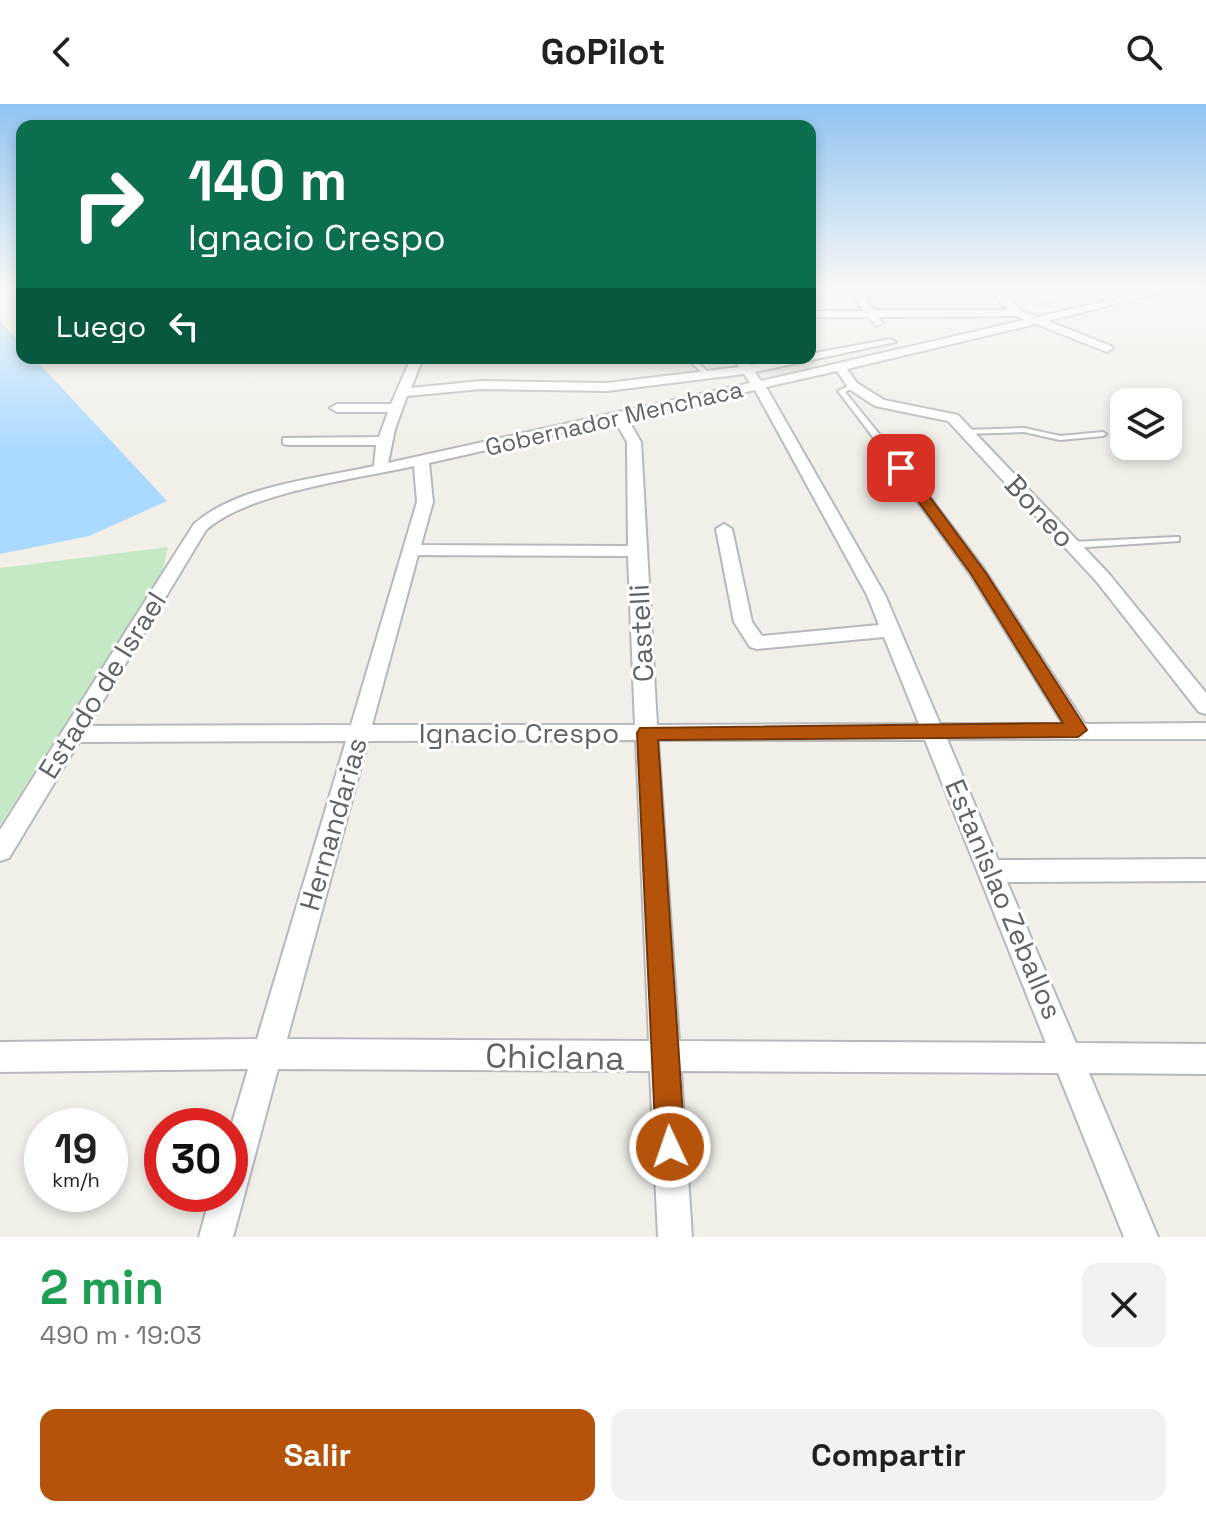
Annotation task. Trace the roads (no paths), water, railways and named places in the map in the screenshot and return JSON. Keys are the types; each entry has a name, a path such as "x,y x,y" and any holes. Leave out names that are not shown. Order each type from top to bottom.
{"street":[{"path":"816,357 886,343"},
{"path":"891,343 903,353"},
{"name":"Gobernador Menchaca","path":"207,520 243,501 619,416 747,371 840,367 945,343"},
{"path":"1095,343 1107,348"},
{"path":"381,470 380,459 415,364"},
{"path":"404,392 481,385 577,389 747,371 780,364"},
{"name":"Boneo","path":"840,367 853,386 885,405 950,416 1130,609 1206,707"},
{"name":"Estanislao Zeballos","path":"747,371 779,417 891,630 1141,1237"},
{"path":"337,408 398,408"},
{"name":"Castelli","path":"619,416 634,442 637,551 675,1237"},
{"path":"288,441 386,441"},
{"path":"885,447 978,573 1078,730"},
{"name":"Hernandarias","path":"248,1122 425,502 421,461"},
{"name":"Estado de Israel","path":"0,851 207,520"},
{"path":"724,529 743,622 757,643 891,630"},
{"path":"412,550 637,551"},
{"name":"Ignacio Crespo","path":"72,734 1206,731"},
{"path":"991,871 1206,870"},
{"name":"Chiclana","path":"0,1057 267,1054 1206,1059"},
{"path":"216,1237 223,1212"}],"lane":[{"path":"696,364 707,374"},
{"path":"853,386 841,391 885,447"},
{"path":"966,432 1024,430 1060,438 1103,434"},
{"path":"1072,545 1176,539"}],"water":[{"path":"0,343 16,343 16,364 40,364 167,501 89,536 0,554"}]}
